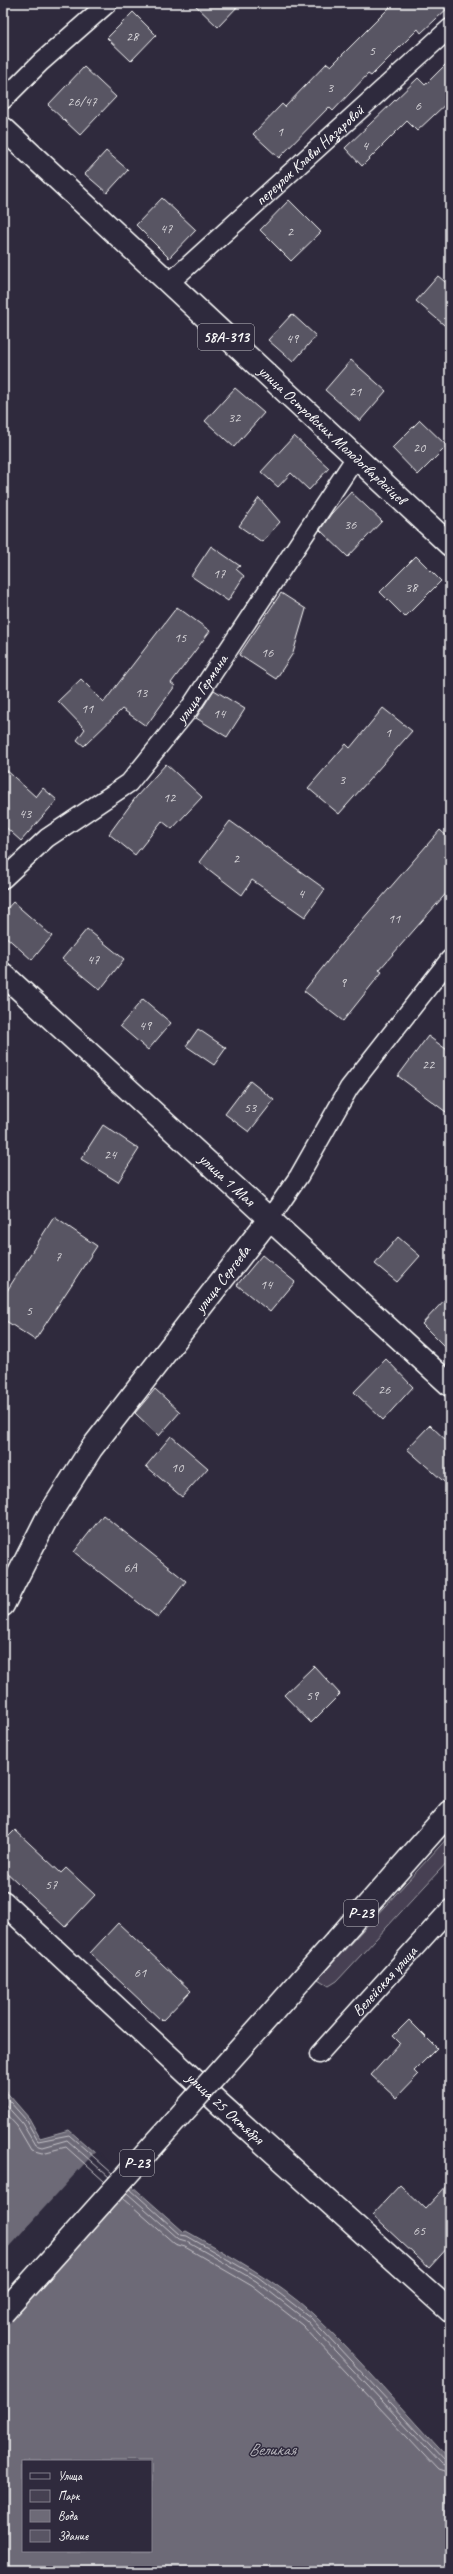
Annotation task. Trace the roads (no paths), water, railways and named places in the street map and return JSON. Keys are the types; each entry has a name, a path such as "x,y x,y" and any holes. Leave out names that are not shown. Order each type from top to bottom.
{"main road":[{"name":"улица Островских Молодогвардейцев","path":"3,128 450,545"},
{"name":"улица 1 Мая","path":"3,974 450,1385"},
{"name":"улица Сергеева","path":"3,1605 46,1520 91,1449 270,1218"},
{"name":"Р-23","path":"3,2313 450,1812"},
{"name":"улица 25 Октября","path":"3,1902 226,2110 450,2311"}],"street":[{"path":"3,100 41,62 108,3"},
{"name":"переулок Клавы Назаровой","path":"169,283 450,28"},
{"name":"улица Германа","path":"3,879 47,838 129,783 189,709 356,457"},
{"name":"улица Сергеева","path":"270,1218 299,1176 349,1088 450,959"},
{"name":"Велейская улица","path":"319,2054 450,1909"}],"water":[{"name":"Великая","path":"3,2088 29,2118 40,2138 69,2130 184,2232 186,2231 252,2269 284,2290 299,2302 331,2332 365,2368 450,2461 450,2571 3,2571"}]}
